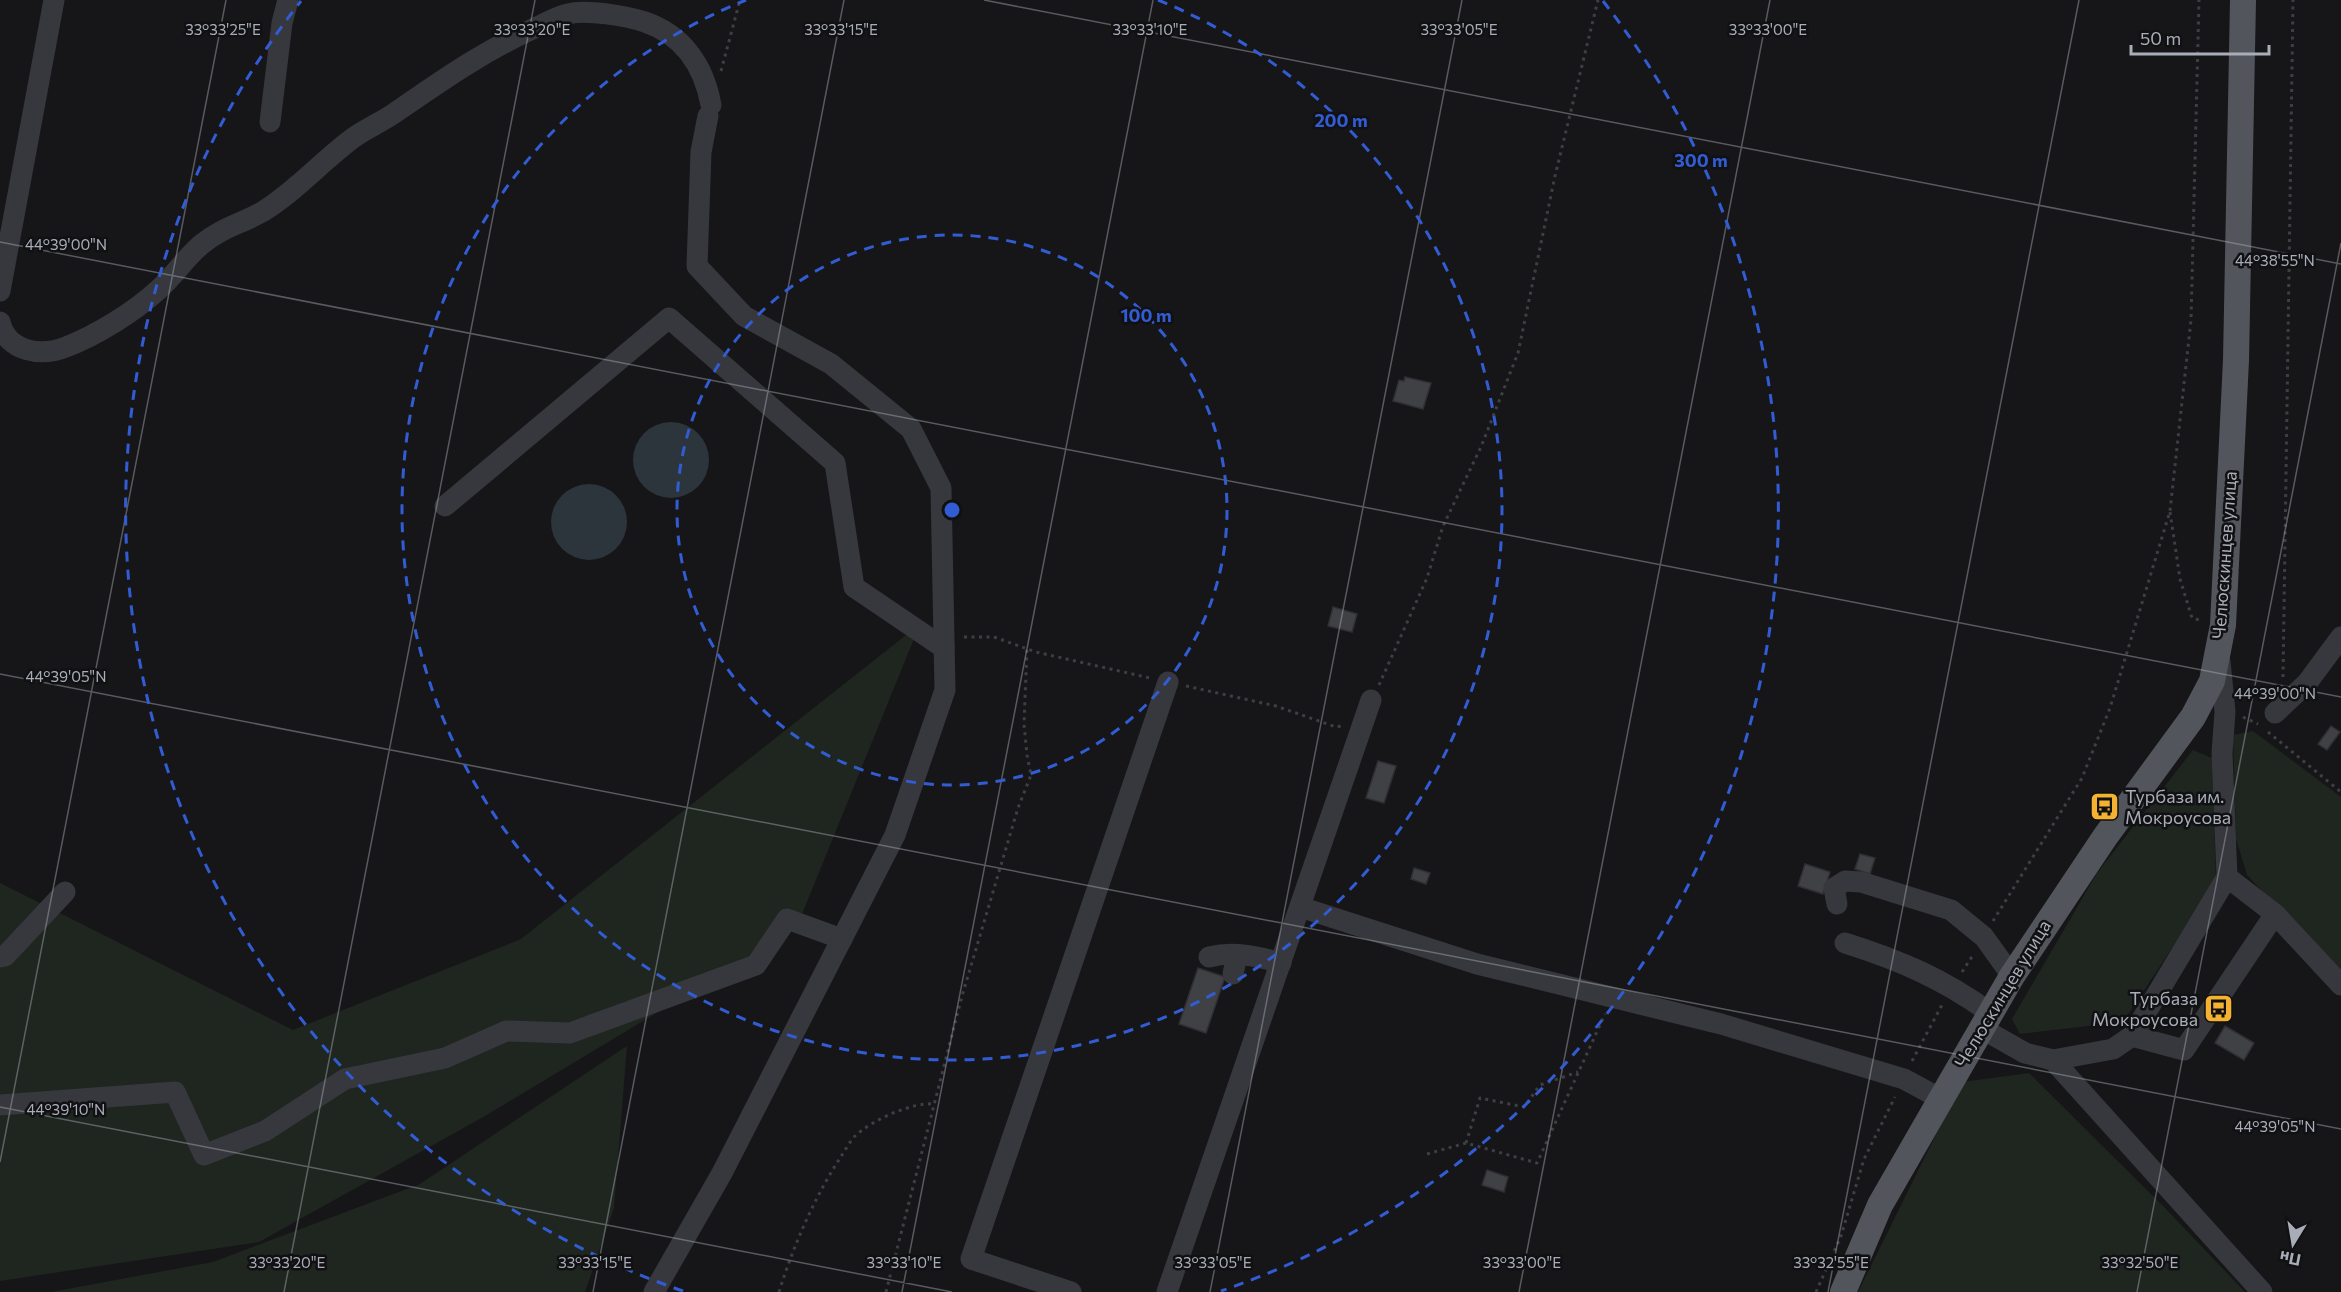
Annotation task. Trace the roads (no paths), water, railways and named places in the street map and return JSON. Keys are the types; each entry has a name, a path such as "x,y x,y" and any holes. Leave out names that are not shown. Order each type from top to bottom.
{"main road":[{"name":"Челюскинцев улица","path":"1843,1292 1880,1205 2012,976 2104,837 2193,717 2212,681 2223,625 2236,360 2243,0"}],"street":[{"path":"0,291 54,0"},
{"path":"270,122 282,23 288,0"},
{"path":"0,322 2,332 9,340 25,350 52,351 85,338 138,307 160,289 201,245 223,229 262,212 354,137 489,51 569,13 635,19 662,28 678,39 691,57 704,80 709,110 701,152 697,266 744,316 831,364 911,429 941,488 945,690 895,835 722,1173 654,1292"},
{"path":"445,506 669,318 836,463 854,587 944,643"},
{"path":"2275,713 2307,683 2341,637"},
{"path":"1845,943 1895,959 1953,988 1985,1021 2025,1053 2053,1060 2113,1049 2132,1036 2227,877 2222,753 2225,712 2219,649"},
{"path":"1071,1292 971,1259 1168,682"},
{"path":"1167,1292 1371,700"},
{"path":"2227,877 2275,914 2341,985"},
{"path":"1837,904 1834,888 1845,881 1861,882 1951,910 1984,937 2012,976"},
{"path":"0,957 5,956 65,892"},
{"path":"1300,907 1477,964 1721,1024 1904,1079 1941,1099"},
{"path":"2132,1036 2184,1050 2275,914"},
{"path":"0,1105 175,1092 204,1155 265,1131 345,1079 445,1058 506,1031 570,1034 756,965 787,919 842,939"},
{"path":"1209,957 1221,954 1235,964 1253,955 1281,963"},
{"path":"2053,1060 2262,1292"}],"place":[{"name":"Турбаза им. Мокроусова","path":"2104,807"},
{"name":"Турбаза Мокроусова","path":"2219,1009"}]}
